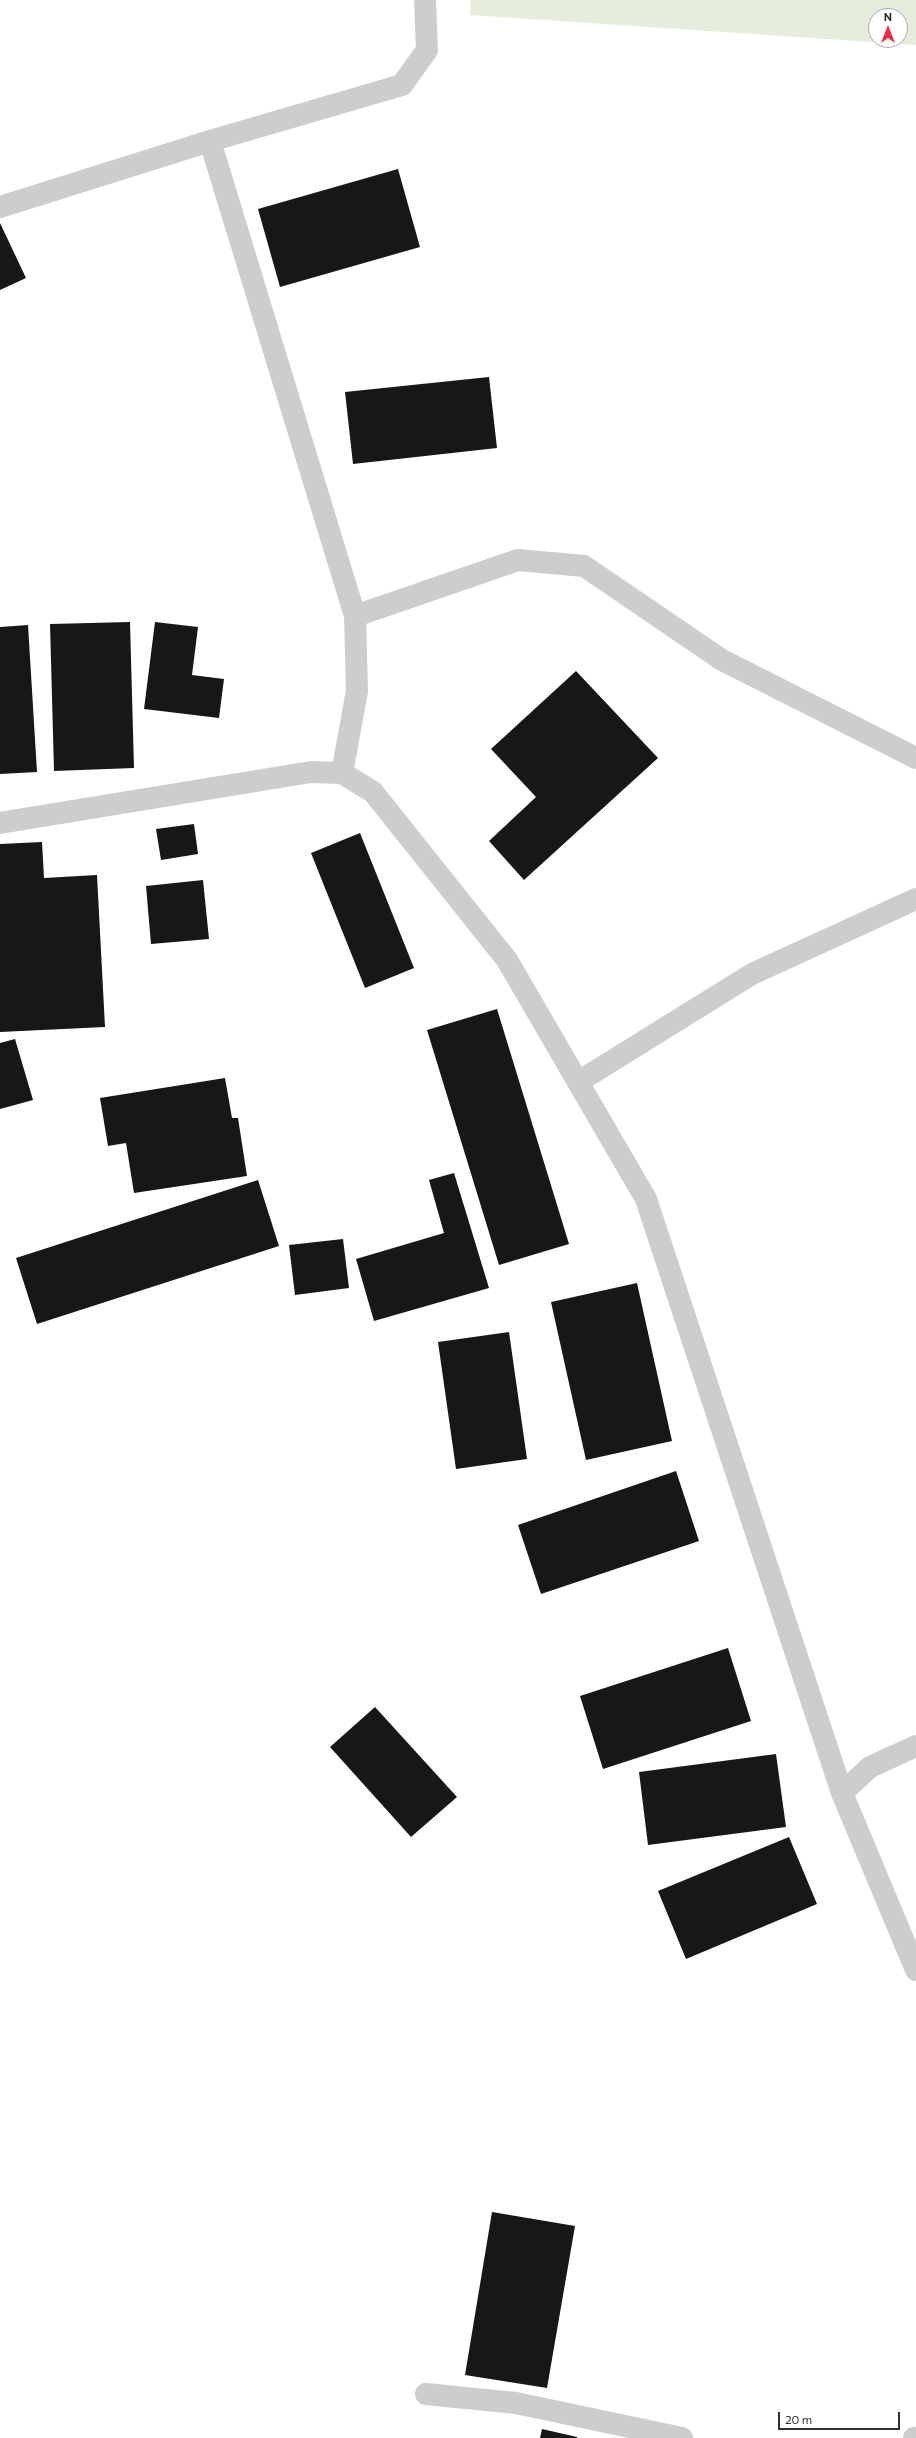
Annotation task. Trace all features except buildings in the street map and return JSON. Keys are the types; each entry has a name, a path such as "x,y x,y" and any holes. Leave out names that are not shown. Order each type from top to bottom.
{"street":[{"path":"0,207 210,141 402,85 427,50 425,0"},
{"path":"210,141 355,616 357,691 342,773"},
{"path":"355,616 518,560 584,566 722,660 916,758"},
{"path":"0,823 311,772 342,773 373,792 507,960 646,1199 842,1793 916,1970"},
{"path":"578,1082 752,974 916,899"},
{"path":"842,1793 870,1767 916,1746"},
{"path":"426,2394 516,2403 682,2438"}],"green space":[{"path":"471,0 916,0 916,45 908,44 908,8 868,8 868,42 470,15"}]}
